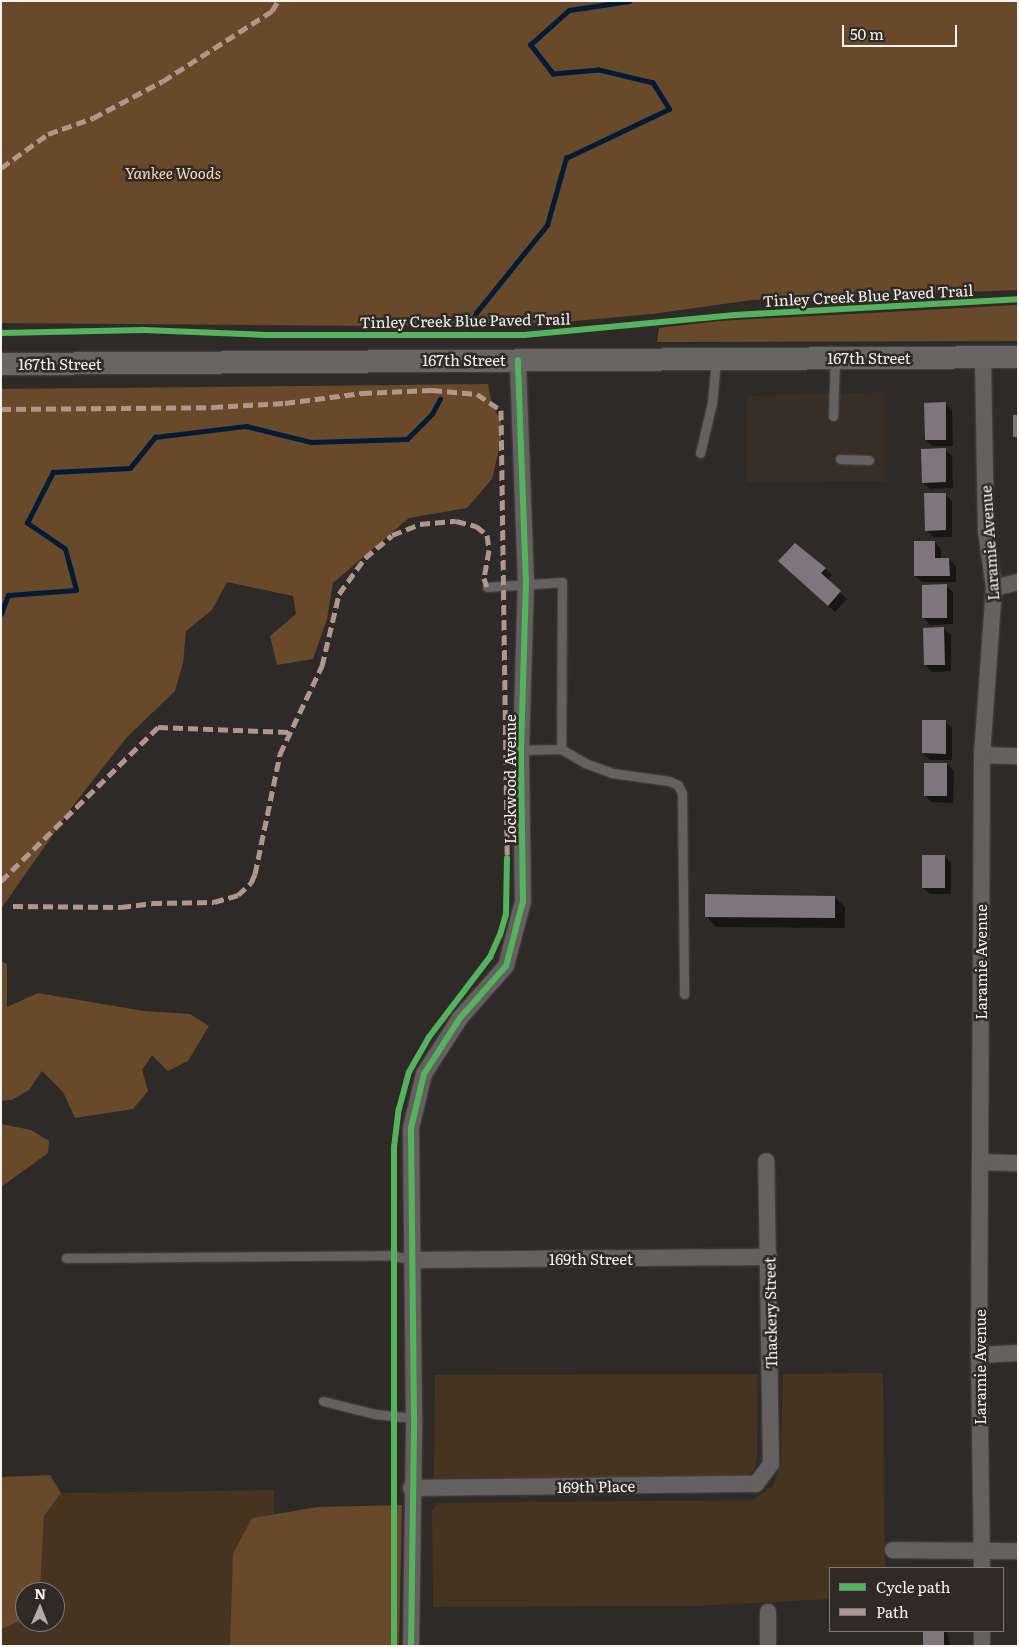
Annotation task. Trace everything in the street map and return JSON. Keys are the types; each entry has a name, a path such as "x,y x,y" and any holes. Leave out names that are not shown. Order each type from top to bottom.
{"main road":[{"name":"167th Street","path":"1,364 716,358 1018,358"}],"street":[{"name":"Laramie Avenue","path":"982,1567 979,1355 982,756 994,588 986,531 983,357"},
{"name":"Lockwood Avenue","path":"411,1646 411,1488 414,1418 411,1128 424,1074 460,1018 506,966 519,926 523,901 521,750 526,583 518,360"},
{"path":"994,588 1018,582"},
{"path":"982,756 1018,756"},
{"name":"Thackery Street","path":"766,1161 771,1464"},
{"path":"980,1162 1018,1163"},
{"name":"169th Street","path":"413,1260 769,1258"},
{"path":"979,1355 1018,1352"},
{"name":"169th Place","path":"411,1488 756,1484 771,1464"},
{"path":"894,1550 1018,1551"},
{"path":"768,1612 768,1646"},
{"path":"982,1632 982,1646"}],"lane":[{"path":"700,453 712,403 716,358"},
{"path":"833,416 835,358"},
{"path":"840,459 869,460"},
{"path":"488,587 562,582 561,749"},
{"path":"521,750 561,749 584,763 612,773 678,785 682,793 684,994"},
{"path":"66,1258 390,1255 413,1260"},
{"path":"323,1400 375,1414 414,1418"}],"shaded area":[{"path":"887,392 887,481 747,482 747,396"},
{"path":"883,1373 885,1567 829,1567 829,1599 696,1606 433,1607 432,1511 438,1503 752,1500 773,1486 781,1461 783,1374"},
{"path":"758,1374 757,1459 755,1469 745,1477 434,1478 435,1375"},
{"path":"274,1490 274,1514 252,1518 230,1646 1,1646 1,1629 15,1623 15,1632 65,1632 65,1582 41,1582 44,1516 61,1493"}],"green space":[{"name":"Yankee Woods","path":"1,1 1018,1 1018,290 752,300 652,314 553,323 374,326 1,323"},
{"path":"1018,305 1018,341 657,342 659,328 719,321"},
{"path":"488,384 492,406 501,420 501,440 492,479 467,508 409,518 333,583 327,619 313,659 277,665 270,636 296,614 293,596 227,582 212,610 186,631 183,663 175,691 127,737 75,803 1,909 1,389"},
{"path":"1,961 7,964 7,1007 38,993 144,1011 190,1014 209,1026 188,1061 168,1071 152,1055 142,1070 148,1091 133,1109 75,1118 63,1092 42,1071 29,1090 12,1100 1,1101"},
{"path":"1,1124 31,1130 49,1141 48,1153 1,1187"},
{"path":"50,1475 61,1493 44,1516 41,1582 15,1582 15,1623 1,1629 1,1477"},
{"path":"402,1505 399,1646 230,1646 233,1554 252,1518 318,1507"}],"building":[{"path":"946,402 946,440 925,440 924,403"},
{"path":"1013,415 1018,415 1018,437 1013,437"},
{"path":"946,448 946,482 922,483 921,449"},
{"path":"924,493 946,493 946,530 925,531"},
{"path":"914,541 935,541 935,558 949,558 950,576 914,576"},
{"path":"795,543 826,568 821,573 841,591 828,606 778,561"},
{"path":"947,584 947,618 922,618 922,585"},
{"path":"944,627 945,665 924,665 923,628"},
{"path":"922,720 946,720 946,754 922,753"},
{"path":"924,763 947,763 947,796 924,796"},
{"path":"922,855 945,855 945,888 922,888"},
{"path":"705,894 835,896 835,918 705,917"},
{"path":"923,1632 944,1632 944,1646 923,1646"}],"waterway":[{"path":"469,327 476,313 547,225 566,158 669,109 653,83 599,70 553,74 530,45 569,10 629,1"},
{"path":"1,614 8,595 76,590 65,549 27,523 53,472 130,468 155,437 246,426 311,442 407,439 432,414 440,399"}],"marked path":[{"path":"1,168 48,134 93,118 163,81 272,11 278,1"},
{"path":"1,409 213,407 285,403 362,393 432,390 477,394 501,410 507,858"},
{"path":"13,906 121,907 152,903 214,902 238,895 251,883 255,874 280,754 322,666 339,594 365,558 392,535 420,524 456,521 476,526 487,535 489,550 484,578 487,587"},
{"path":"1,881 158,727 290,732"}],"cycle path":[{"name":"Tinley Creek Blue Paved Trail","path":"1,333 144,330 266,335 524,335 735,315 1018,299"},
{"path":"411,1646 414,1418 411,1128 424,1074 460,1018 506,966 523,901 521,750 526,583 518,360"},
{"path":"394,1646 394,1147 399,1109 409,1072 429,1037 490,957 500,935 506,914 507,858"}]}
